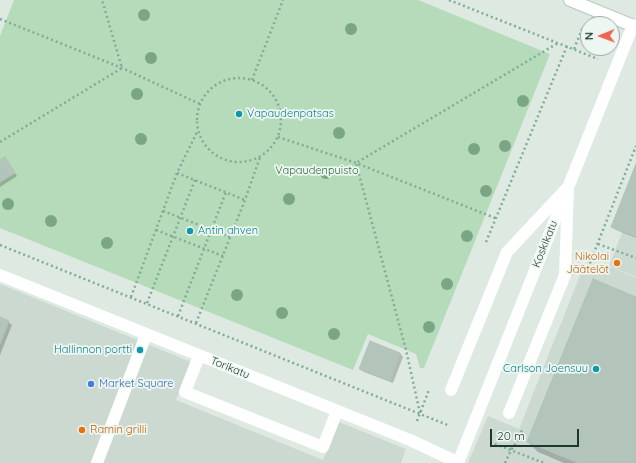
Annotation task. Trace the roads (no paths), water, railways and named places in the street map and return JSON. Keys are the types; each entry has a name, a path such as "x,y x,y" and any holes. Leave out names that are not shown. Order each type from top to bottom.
{"street":[{"path":"570,0 635,24"},
{"name":"Koskikatu","path":"458,463 635,24"},
{"path":"451,390 507,252 569,186"},
{"path":"509,413 565,275 569,186"},
{"name":"Torikatu","path":"0,275 410,440 458,463"},
{"path":"97,463 146,335"},
{"path":"199,356 185,392 322,447 337,411"}],"place":[{"name":"Vapaudenpatsas","path":"239,114"},
{"name":"Antin ahven","path":"190,231"},
{"name":"Nikolai Jäätelöt","path":"617,263"},
{"name":"Hallinnon portti","path":"140,350"},
{"name":"Carlson Joensuu","path":"596,369"},
{"name":"Market Square","path":"91,384"},
{"name":"Ramin grilli","path":"82,430"}],"park label":[{"name":"Vapaudenpuisto","path":"317,171"}]}
